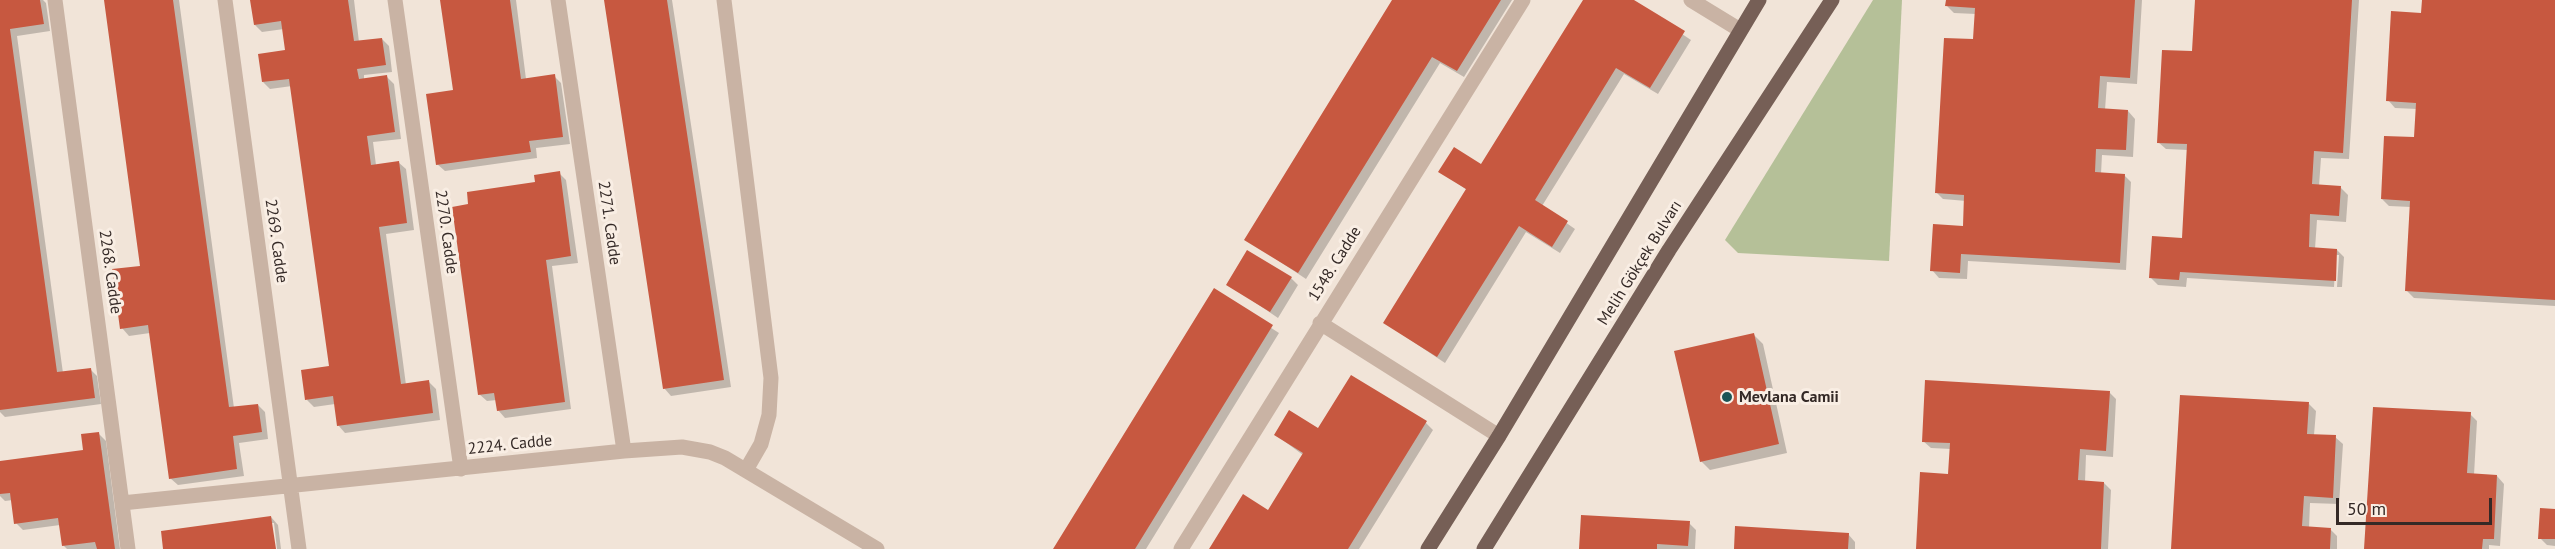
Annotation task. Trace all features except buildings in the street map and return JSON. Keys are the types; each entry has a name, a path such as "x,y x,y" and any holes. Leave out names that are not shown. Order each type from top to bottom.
{"main road":[{"name":"Melih Gökçek Bulvarı","path":"1428,549 1499,436 1759,0"},
{"name":"Melih Gökçek Bulvarı","path":"1484,549 1669,250 1832,0"}],"street":[{"name":"2268. Cadde","path":"55,0 129,549"},
{"name":"2269. Cadde","path":"225,0 299,549"},
{"name":"2270. Cadde","path":"395,0 461,469"},
{"name":"2271. Cadde","path":"558,0 624,450"},
{"path":"724,0 771,378 770,415 761,444 746,470"},
{"name":"1548. Cadde","path":"1181,549 1523,0"},
{"path":"1691,0 1740,30"},
{"path":"1320,323 1499,436"},
{"name":"2224. Cadde","path":"122,503 667,447 698,449 725,458 877,549"}],"green space":[{"path":"1873,0 1902,0 1889,261 1738,253 1725,240"}],"place":[{"name":"Mevlana Camii","path":"1727,397"}]}
